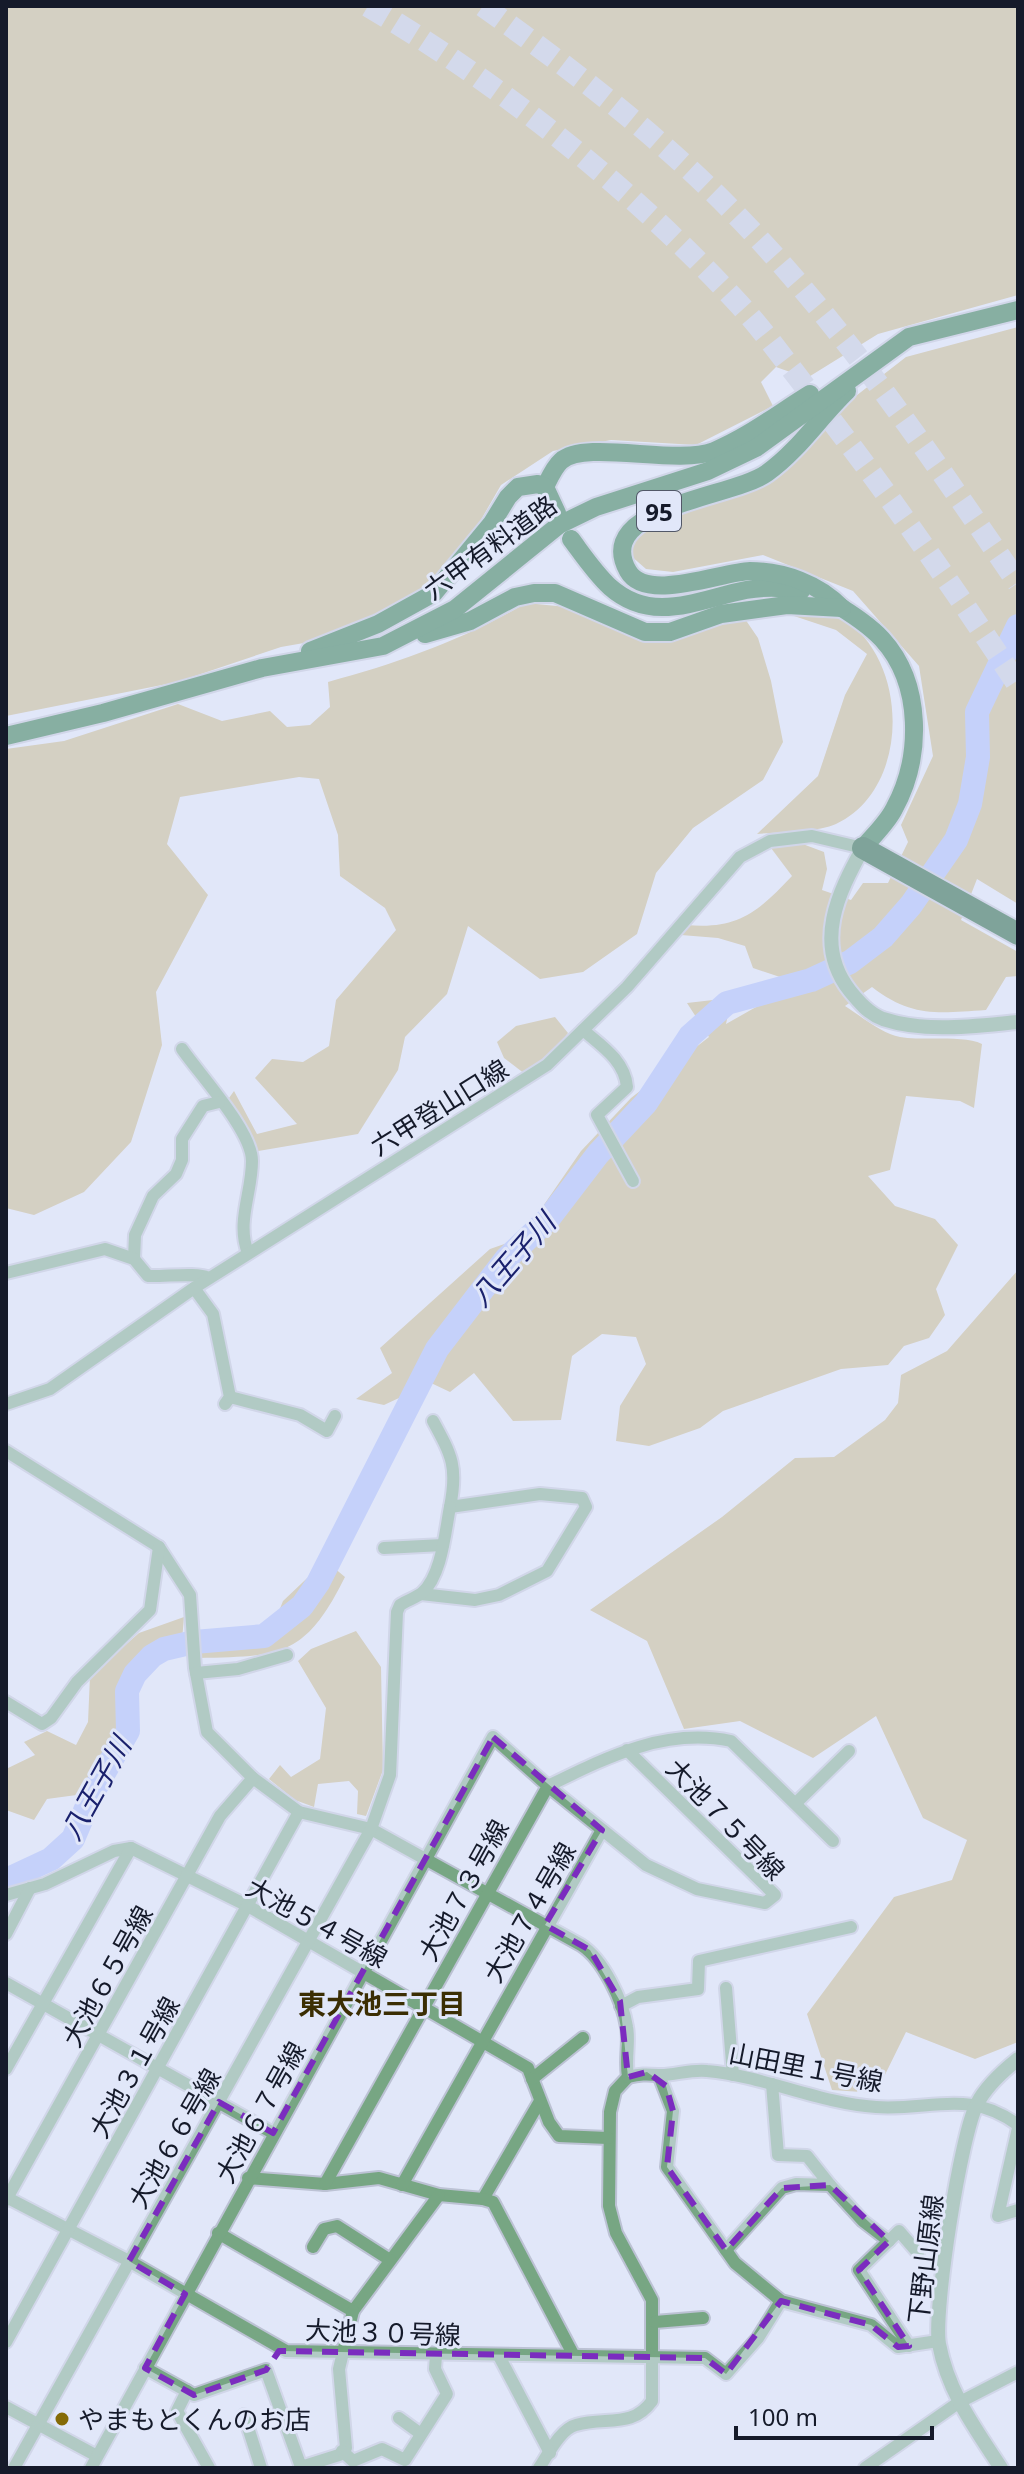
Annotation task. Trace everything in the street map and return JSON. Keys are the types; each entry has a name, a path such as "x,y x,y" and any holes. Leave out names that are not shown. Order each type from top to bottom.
{"highway":[{"path":"863,848 897,864 968,908 1018,934"}],"main road":[{"name":"六甲有料道路","path":"6,736 103,713 262,668 383,646 455,609 559,525 596,507 708,471 756,448 909,337 1018,310"},
{"name":"95","path":"262,668 378,624 434,593 518,487 538,484 545,487 559,462 570,456 602,453 667,457 712,452 817,390 877,349 909,337"},
{"name":"95","path":"842,608 824,589 770,573 748,571 677,585 652,585 631,577 622,559 622,549 629,529 649,514 733,489 764,475 798,447 845,393 909,337"},
{"path":"545,487 557,513"},
{"name":"95","path":"571,539 612,588 636,603 655,608 680,607 747,590 786,588 822,595 880,637 892,652 909,691 915,732 907,777 894,810 863,848"},
{"name":"95","path":"383,646 470,621 515,597 534,593 555,593 645,632 670,632 721,614 787,605 842,608"}],"street":[{"name":"六甲登山口線","path":"6,1404 50,1389 209,1278 547,1065 627,987 740,857 770,841 812,836 863,848"},
{"path":"863,848 838,893 831,922 834,960 844,983 861,1005 880,1018 910,1025 951,1028 1018,1022"},
{"path":"583,1030 613,1056 626,1076 627,1087 597,1115 633,1181"},
{"path":"182,1049 234,1118 252,1157 241,1235 248,1253"},
{"path":"134,1259 135,1235 153,1196 176,1174 182,1160 182,1139 203,1106 219,1102"},
{"path":"6,1273 105,1249 134,1259 148,1276 174,1278 202,1274 209,1278"},
{"path":"194,1288 213,1314 228,1401 300,1415 327,1431 335,1416"},
{"path":"433,1421 452,1457 456,1478 450,1507 443,1545 421,1594 475,1600 499,1595 547,1571 586,1507 582,1498 540,1494 450,1507"},
{"path":"6,1451 159,1547 190,1595 196,1673 207,1732 253,1778 299,1812 371,1829 590,1950 621,2006 628,2030 624,2054 628,2077 615,2091 608,2138 609,2206 616,2233 652,2300 655,2322 652,2401 645,2410 612,2423 576,2425 564,2433 539,2468"},
{"path":"384,1548 443,1545"},
{"path":"6,1702 42,1724 51,1718 77,1682 150,1610 159,1547"},
{"name":"大池６６号線","path":"14,2468 371,1829 390,1775 391,1686 397,1612 400,1605 421,1594"},
{"path":"196,1673 238,1669 287,1655"},
{"name":"大池７５号線","path":"493,1737 646,1865 697,1889 765,1903 775,1895 627,1750"},
{"name":"大池６７号線","path":"94,2462 493,1737"},
{"path":"548,1786 627,1750 669,1739 708,1737 731,1741 833,1841"},
{"path":"796,1803 849,1751"},
{"name":"大池６５号線","path":"6,2198 220,1816 253,1778"},
{"name":"大池７３号線","path":"325,2184 486,1891 548,1786"},
{"name":"大池３１号線","path":"6,2342 299,1812"},
{"name":"大池７４号線","path":"402,2185 545,1925 602,1830"},
{"path":"6,1895 30,1888 114,1851 131,1848"},
{"path":"6,2069 131,1848"},
{"name":"大池５４号線","path":"131,1848 248,1906 528,2068 540,2101 559,2136 608,2138"},
{"path":"6,1934 30,1888"},
{"path":"621,2006 638,1997 698,1989 699,1961 851,1927"},
{"path":"6,1983 273,2133"},
{"path":"726,1988 733,2075"},
{"path":"532,2079 583,2038"},
{"name":"下野山原線","path":"1001,2468 958,2403 938,2341 938,2313 949,2238 977,2104 1002,2072 1018,2059"},
{"name":"山田里１号線","path":"628,2077 647,2072 659,2075 704,2070 876,2107 937,2102 977,2104"},
{"path":"659,2075 673,2111 667,2167 735,2263 781,2301 871,2325 898,2347 938,2341"},
{"path":"772,2084 778,2155 807,2156 863,2221 889,2241"},
{"path":"483,2199 540,2101"},
{"path":"977,2104 1003,2114 1018,2127 998,2216 1018,2210"},
{"path":"248,2178 325,2184 379,2178 439,2195 493,2202 573,2354"},
{"path":"726,2250 782,2188 796,2184 830,2185"},
{"path":"266,2370 300,2468 346,2448 339,2369 353,2311 439,2195"},
{"name":"大池３０号線","path":"6,2198 129,2261 281,2349 436,2355 573,2354 705,2358 726,2374 758,2338 781,2301"},
{"path":"313,2247 324,2229 337,2226 390,2260"},
{"path":"909,2346 859,2270 899,2231 918,2253"},
{"path":"218,2233 353,2311"},
{"path":"655,2322 703,2318"},
{"path":"145,2368 194,2395 266,2370 281,2349"},
{"path":"342,2451 353,2461 382,2449 405,2460 447,2394 435,2369 436,2355"},
{"path":"499,2356 550,2453"},
{"path":"865,2468 958,2403 1018,2372"},
{"path":"187,2391 177,2411 209,2468"},
{"path":"6,2407 39,2424 94,2462"},
{"path":"244,2415 261,2468"},
{"path":"399,2418 421,2434"}],"highlighted area":[{"path":"493,1737 602,1830 545,1925 590,1950 620,2001 628,2077 647,2072 666,2086 673,2111 667,2167 726,2250 782,2188 830,2185 889,2241 859,2270 909,2346 898,2347 871,2325 781,2301 726,2374 705,2358 279,2351 266,2370 194,2395 145,2368 185,2294 129,2261 219,2102 273,2133"}],"shaded area":[{"path":"6,6 1018,6 1018,295 878,334 807,378 776,367 761,382 773,406 696,445 611,440 553,451 501,485 463,551 427,594 338,637 281,647 177,682 6,716"},
{"path":"1018,327 1018,904 977,879 961,920 1018,952 1018,976 1006,977 986,1010 939,1012 913,1009 872,987 845,1006 893,1035 982,1044 974,1108 960,1101 906,1096 890,1170 868,1176 895,1206 935,1219 958,1245 936,1289 945,1315 929,1338 904,1346 888,1365 841,1369 723,1411 700,1428 649,1446 616,1441 620,1406 646,1364 636,1337 602,1334 572,1356 561,1420 513,1421 474,1373 450,1392 431,1383 384,1405 356,1399 392,1373 380,1348 490,1249 521,1238 581,1151 631,1098 709,1037 687,1003 713,1000 729,1010 726,1024 765,1002 783,978 753,968 745,946 718,938 681,935 686,925 720,925 746,916 768,900 792,876 771,848 800,843 824,852 827,869 822,890 851,900 863,883 888,883 908,842 901,825 933,756 919,666 853,591 763,555 673,572 646,569 630,555 639,532 670,515 771,483 852,399 906,357"},
{"path":"526,603 567,607 628,636 670,637 743,616 758,638 771,681 783,742 763,780 693,828 656,873 637,934 583,972 540,979 468,926 447,994 405,1037 398,1070 358,1134 253,1152 229,1098 234,1091 257,1134 297,1124 255,1078 272,1059 303,1062 329,1046 336,1000 396,930 385,908 340,876 338,835 319,779 299,777 180,797 167,844 208,895 156,992 162,1045 131,1142 84,1192 34,1215 6,1208 6,749 64,741 178,704 222,721 270,711 287,727 310,725 330,707 328,682 430,649"},
{"path":"794,609 842,618 864,637 880,663 890,692 893,724 889,755 878,783 861,807 836,824 809,830 757,834 818,776 845,695 867,654 836,630 788,614"},
{"path":"555,1017 568,1033 551,1055 525,1074 504,1058 497,1042 516,1026"},
{"path":"1018,1270 1018,2042 975,2059 906,2032 876,2093 832,2090 807,2014 894,1897 952,1880 967,1840 923,1818 876,1716 813,1758 740,1721 684,1729 647,1641 590,1610 722,1517 795,1458 834,1457 885,1420 898,1403 901,1375 947,1351"},
{"path":"322,1564 333,1567 345,1577 317,1623 303,1637 271,1653 198,1658 198,1635 260,1633 275,1621 283,1601"},
{"path":"184,1617 182,1640 145,1655 131,1711 84,1794 47,1799 34,1820 6,1810 6,1769 35,1755 24,1742 47,1731 76,1745 88,1722 90,1676 139,1633"},
{"path":"356,1631 381,1667 383,1770 366,1816 357,1814 358,1791 349,1781 318,1784 314,1807 295,1800 269,1779 280,1765 291,1777 320,1759 326,1708 298,1661 311,1649"}],"waterway":[{"name":"八王子川","path":"6,1880 51,1859 73,1839 93,1792 128,1731 127,1691 135,1674 152,1656 164,1649 194,1642 264,1636 302,1606 318,1583 437,1349 506,1259 549,1218 598,1154 646,1103 690,1036 727,1003 811,980 850,962 883,937 911,905 956,840 970,804 978,757 977,712 1018,626"}],"tunnel":[{"path":"368,6 467,69 564,142 655,220 739,304 889,498 1018,685"},
{"path":"483,6 618,108 682,163 743,222 853,352 921,443 1018,583"}],"place":[{"name":"やまもとくんのお店","path":"62,2419"}],"district":[{"name":"東大池三丁目","path":"382,2003"}]}
